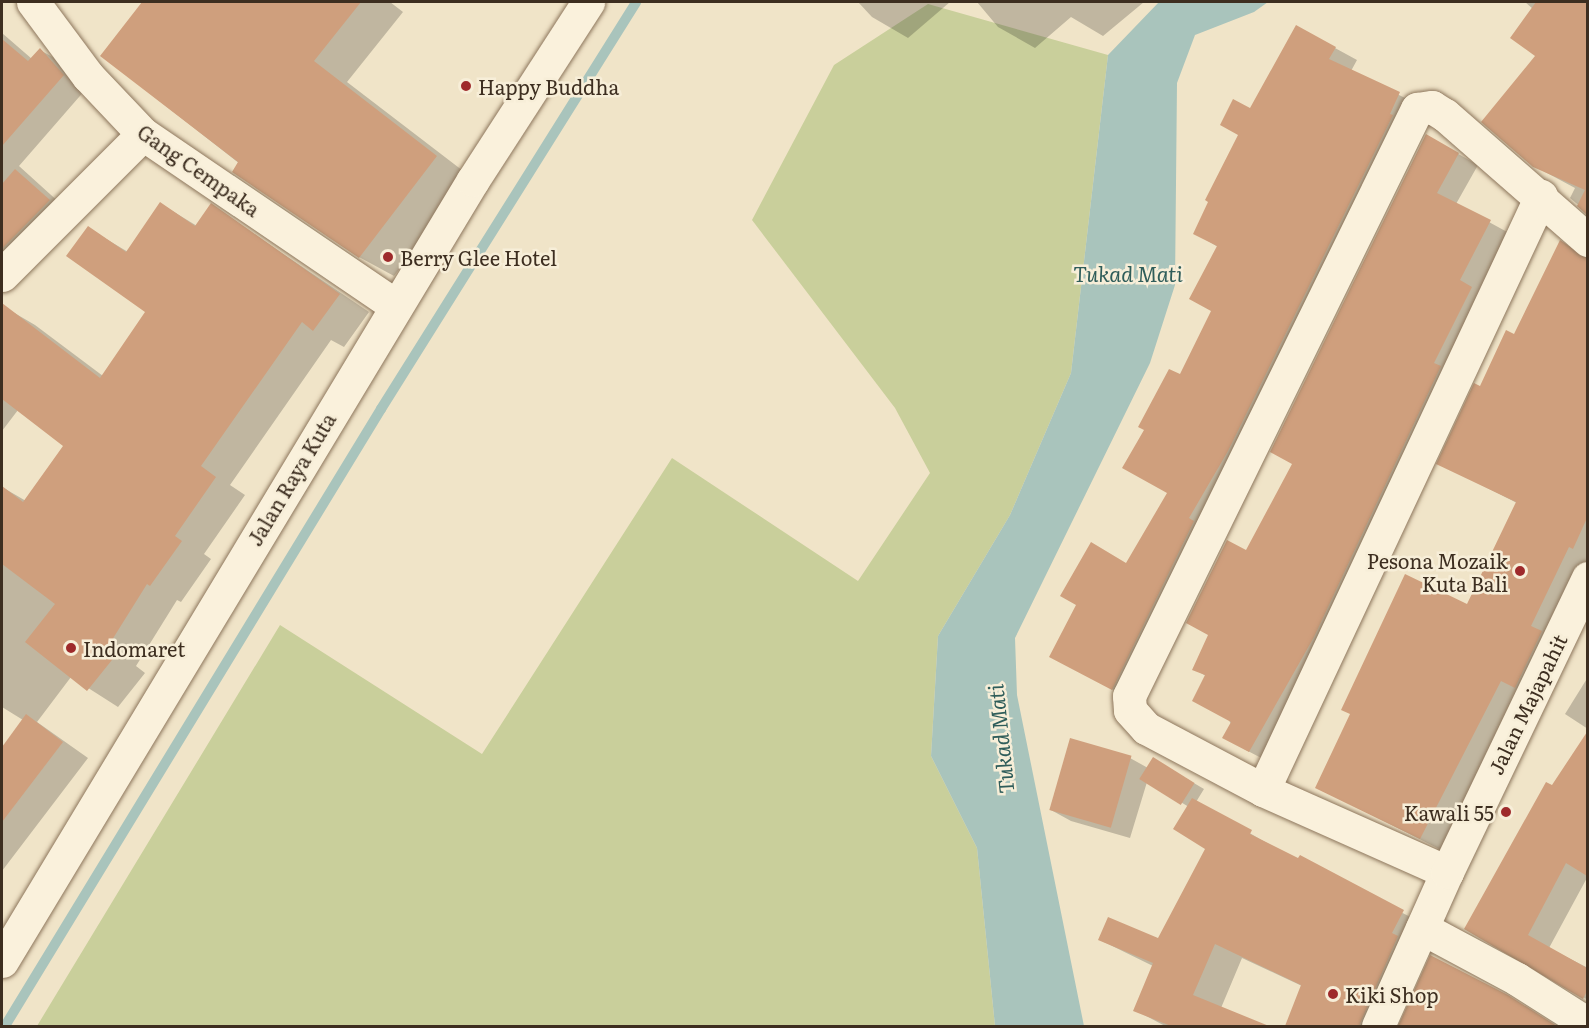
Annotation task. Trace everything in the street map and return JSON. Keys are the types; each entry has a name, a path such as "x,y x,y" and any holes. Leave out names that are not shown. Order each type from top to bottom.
{"street":[{"name":"Gang Cempaka","path":"34,2 88,76 143,134 396,306"},
{"name":"Jalan Raya Kuta","path":"2,961 396,306 588,2"},
{"path":"1447,872 1263,790 1138,721 1130,710 1131,685 1213,530 1412,114 1425,106 1439,110 1541,196 1587,240"},
{"path":"2,275 143,134"},
{"path":"1263,790 1541,196"},
{"name":"Jalan Majapahit","path":"1378,1026 1447,872 1587,578"},
{"path":"1422,927 1587,1024"}],"green space":[{"path":"928,4 1108,55 1071,373 1010,515 938,636 931,756 977,848 995,1026 37,1026 280,625 482,754 672,458 858,581 930,473 895,408 752,220 834,65"}],"water":[{"name":"Tukad Mati","path":"1159,2 1268,2 1254,12 1195,35 1177,83 1175,285 1150,363 1015,638 1017,695 1084,1026 995,1026 977,848 931,756 938,636 1010,515 1071,373 1108,55"}],"building":[{"path":"142,2 361,2 314,61 437,156 359,258 232,172 238,162 100,56"},
{"path":"1536,2 1587,2 1587,215 1577,206 1585,190 1533,167 1481,122 1535,56 1510,38"},
{"path":"1296,25 1336,47 1329,59 1400,92 1390,114 1393,115 1228,451 1189,518 1194,521 1112,690 1049,657 1076,605 1060,596 1091,542 1126,563 1167,493 1122,468 1144,430 1138,427 1169,369 1180,374 1211,311 1189,299 1217,246 1193,234 1208,202 1205,200 1238,135 1220,125 1233,99 1250,108"},
{"path":"2,39 28,61 40,48 64,75 2,146"},
{"path":"1426,134 1459,153 1437,193 1491,220 1460,280 1472,287 1434,363 1441,366 1314,637 1249,752 1222,738 1231,722 1192,701 1205,675 1192,670 1208,635 1186,623 1227,540 1246,550 1292,464 1270,452"},
{"path":"15,169 50,200 2,249 2,184"},
{"path":"160,202 195,226 211,203 340,294 313,331 302,322 201,466 216,477 175,536 182,541 150,586 147,584 107,648 116,655 87,691 25,642 55,604 2,564 2,486 23,502 63,446 2,399 2,303 100,378 145,312 66,256 88,226 126,252"},
{"path":"1560,240 1587,258 1587,518 1573,549 1569,547 1531,626 1542,631 1515,688 1501,681 1420,839 1315,788 1350,714 1341,710 1405,574 1467,604 1516,502 1436,464 1474,383 1480,386 1506,330 1514,334"},
{"path":"26,714 63,742 2,822 2,747"},
{"path":"1587,732 1587,876 1566,863 1528,935 1587,968 1587,991 1583,999 1464,929 1546,782 1552,785"},
{"path":"1070,738 1132,756 1111,828 1049,810"},
{"path":"1153,757 1195,783 1181,805 1139,779"},
{"path":"1192,798 1252,830 1250,834 1298,858 1300,855 1404,910 1392,933 1398,936 1359,1026 1285,1026 1301,985 1215,944 1193,995 1269,1026 1171,1026 1133,1011 1153,963 1098,940 1108,917 1158,938 1205,849 1173,829"},
{"path":"1430,955 1508,995 1557,1026 1398,1026"}],"waterway":[{"path":"5,1026 381,409 636,2"}],"place":[{"name":"Happy Buddha","path":"466,86"},
{"name":"Berry Glee Hotel","path":"388,257"},
{"name":"Pesona Mozaik Kuta Bali","path":"1520,571"},
{"name":"Indomaret","path":"71,648"},
{"name":"Kawali 55","path":"1506,812"},
{"name":"Kiki Shop","path":"1333,994"}]}
